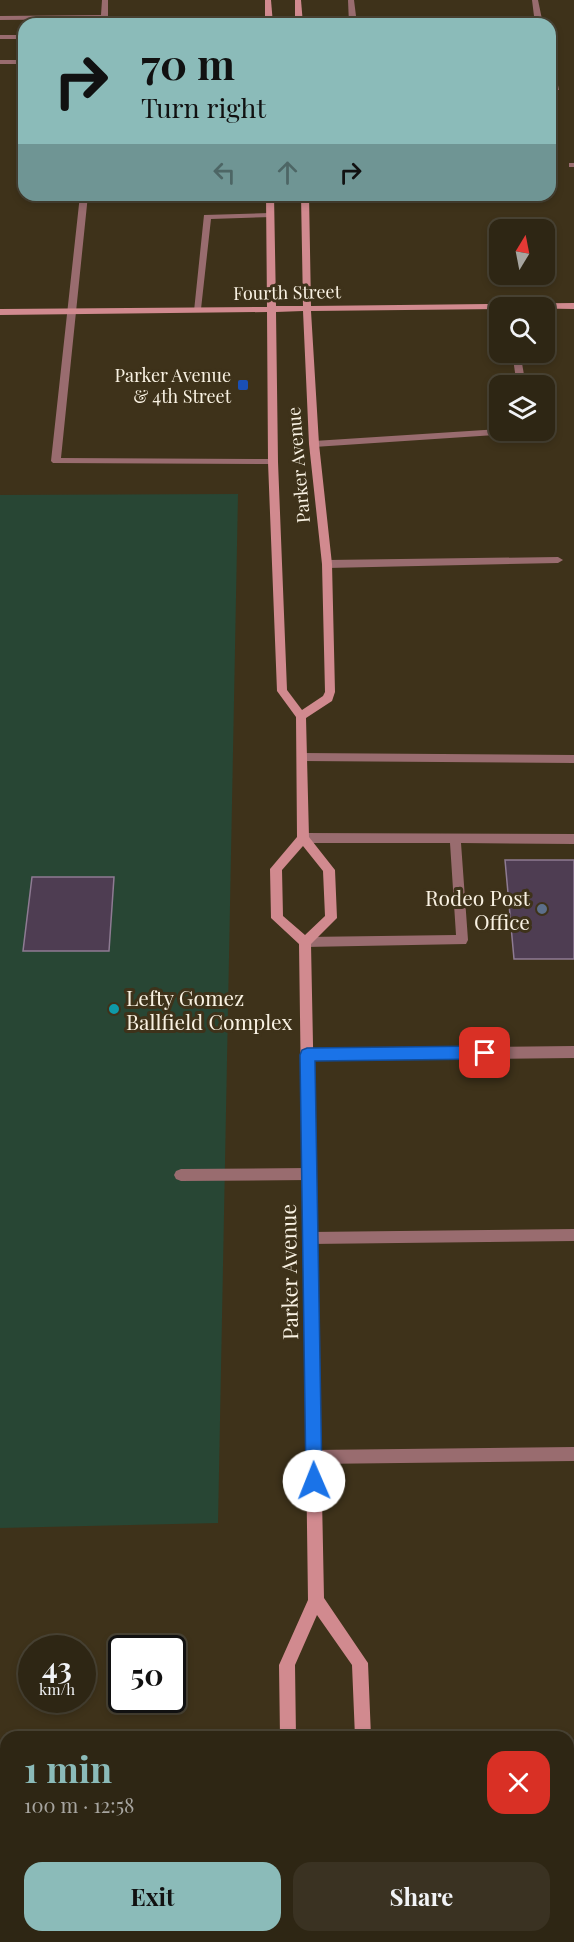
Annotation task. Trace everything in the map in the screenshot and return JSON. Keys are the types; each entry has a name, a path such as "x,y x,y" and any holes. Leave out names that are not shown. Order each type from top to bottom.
{"main road":[{"path":"268,0 269,18"},
{"path":"298,0 299,18"},
{"name":"Parker Avenue","path":"270,201 273,462 282,691 301,716 328,698 330,692 327,564 314,444 305,201"},
{"name":"Fourth Street","path":"555,306 574,306"},
{"name":"Fourth Street","path":"0,312 489,307"},
{"path":"301,716 303,838 329,870 331,918 305,942 277,918 276,869 303,838"},
{"name":"Parker Avenue","path":"288,1731 287,1665 316,1600 305,942"},
{"path":"316,1600 360,1663 363,1731"}],"lane":[{"path":"104,18 105,0"},
{"path":"351,0 352,18"},
{"path":"535,0 538,18"},
{"path":"0,18 18,19"},
{"path":"0,37 18,37"},
{"path":"0,62 18,62"},
{"path":"83,201 56,461 273,462"},
{"path":"197,309 207,217 270,215"},
{"path":"314,444 489,432"},
{"path":"327,564 558,560"},
{"path":"302,757 574,759"},
{"path":"303,838 574,839"},
{"path":"305,942 462,940 455,839"},
{"path":"307,1055 574,1052"},
{"path":"181,1175 309,1174"},
{"path":"310,1238 574,1235"},
{"path":"314,1457 574,1454"}],"green space":[{"name":"Lefty Gomez Ballfield Complex","path":"238,494 218,1523 0,1528 0,495"}],"building":[{"name":"Rodeo Post Office","path":"505,860 574,860 574,959 514,959"},
{"path":"32,877 114,877 109,951 23,951"}],"place":[{"name":"Parker Avenue & 4th Street","path":"243,385"},
{"name":"Rodeo Post Office","path":"542,909"},
{"name":"Lefty Gomez Ballfield Complex","path":"114,1009"}],"route":[{"path":"314,1481 307,1055 485,1053"}]}
